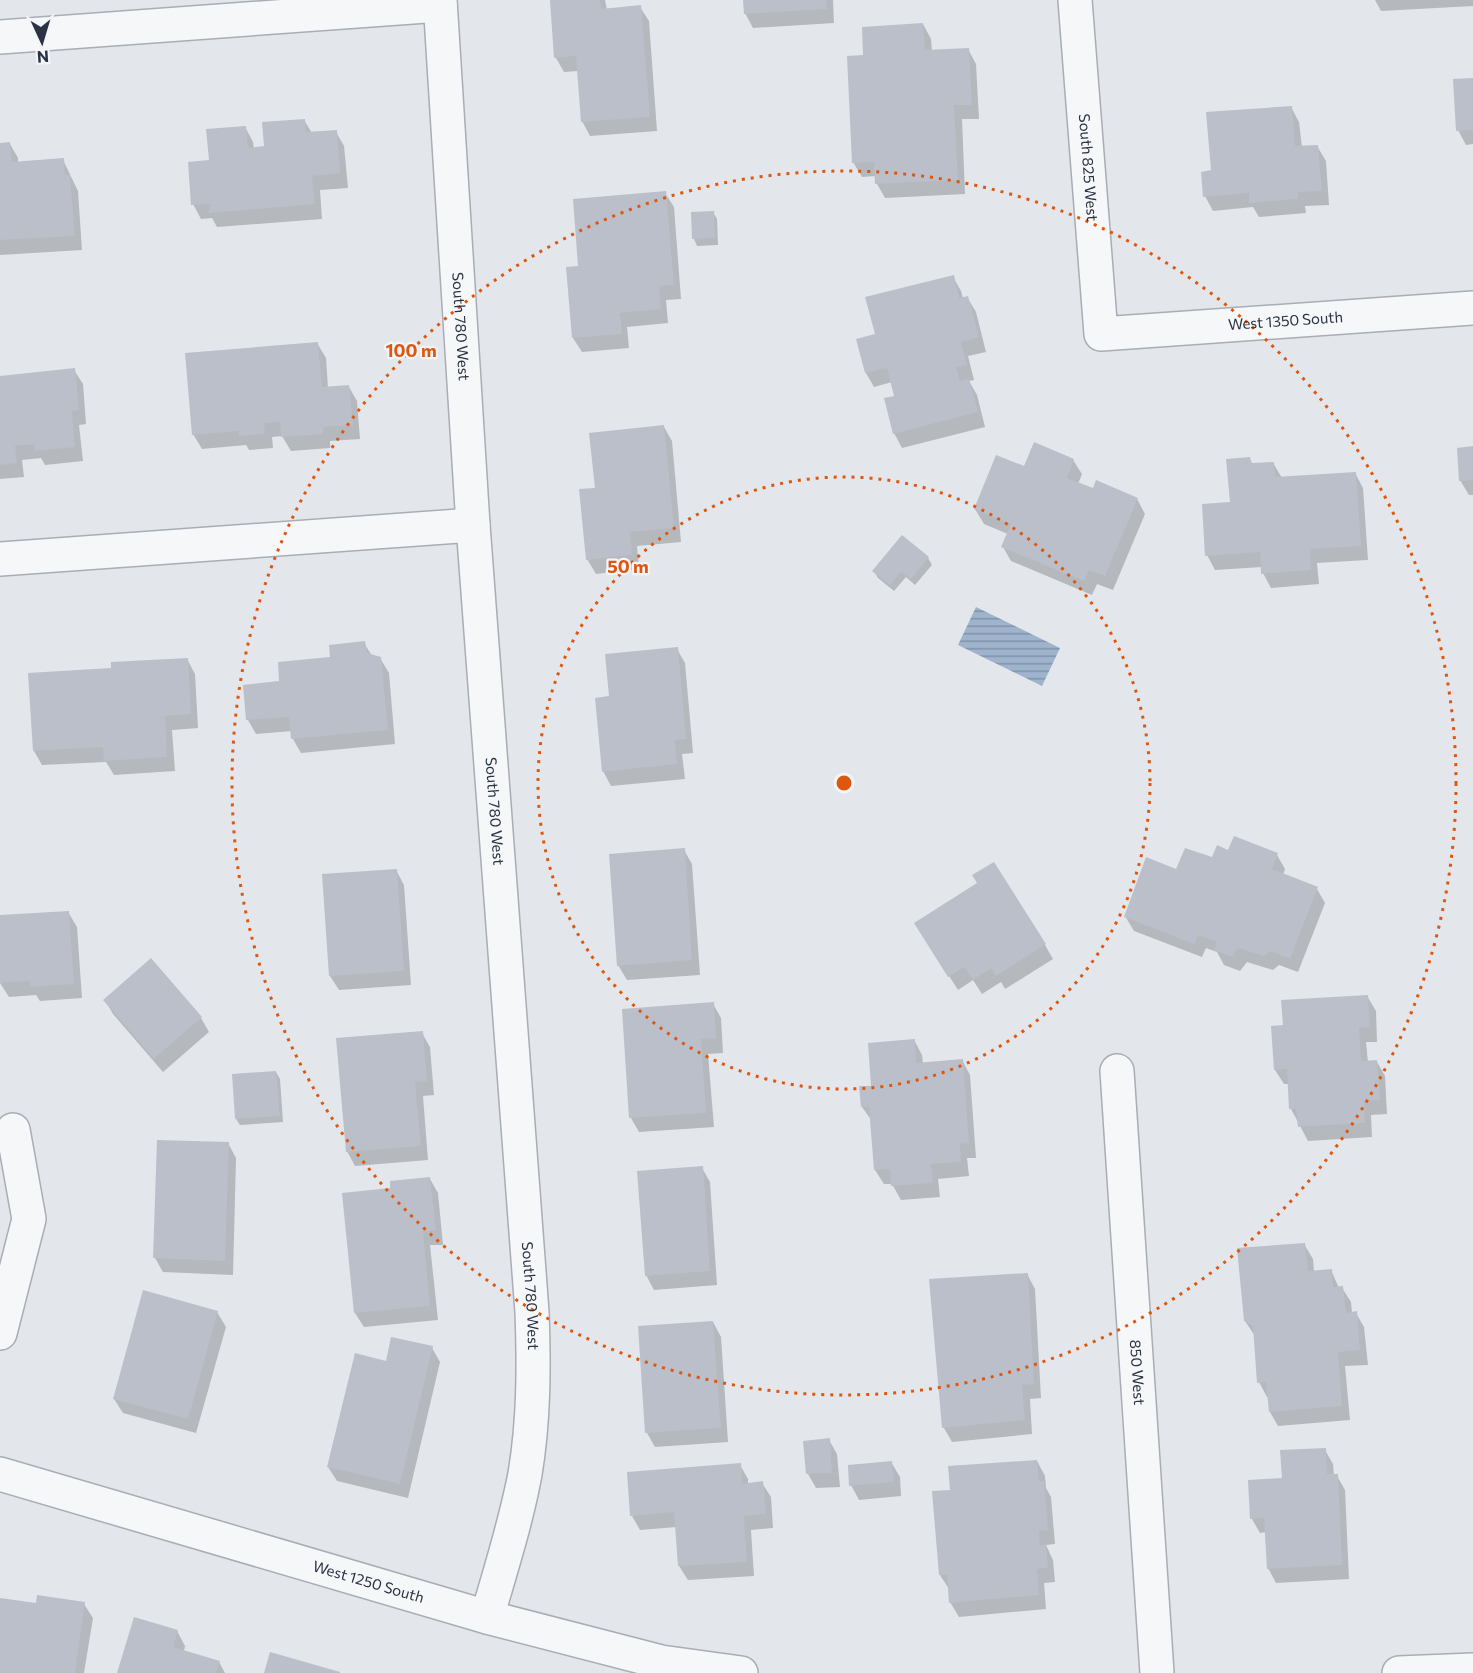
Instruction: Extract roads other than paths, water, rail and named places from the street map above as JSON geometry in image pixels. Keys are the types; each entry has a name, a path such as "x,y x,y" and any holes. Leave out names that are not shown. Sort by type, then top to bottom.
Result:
{"street":[{"name":"South 825 West","path":"1076,0 1101,334"},
{"path":"0,37 440,2"},
{"name":"South 780 West","path":"440,2 473,525 532,1312 534,1371 531,1430 525,1473 516,1516 487,1617"},
{"name":"West 1350 South","path":"1101,334 1473,308"},
{"path":"0,559 473,525"},
{"name":"850 West","path":"1117,1071 1157,1673"},
{"path":"0,1333 29,1219 13,1131"},
{"name":"West 1250 South","path":"0,1474 487,1617 661,1662 741,1673"},
{"path":"1399,1673 1473,1670"}],"water":[{"path":"976,607 1060,648 1042,686 958,645"}]}
